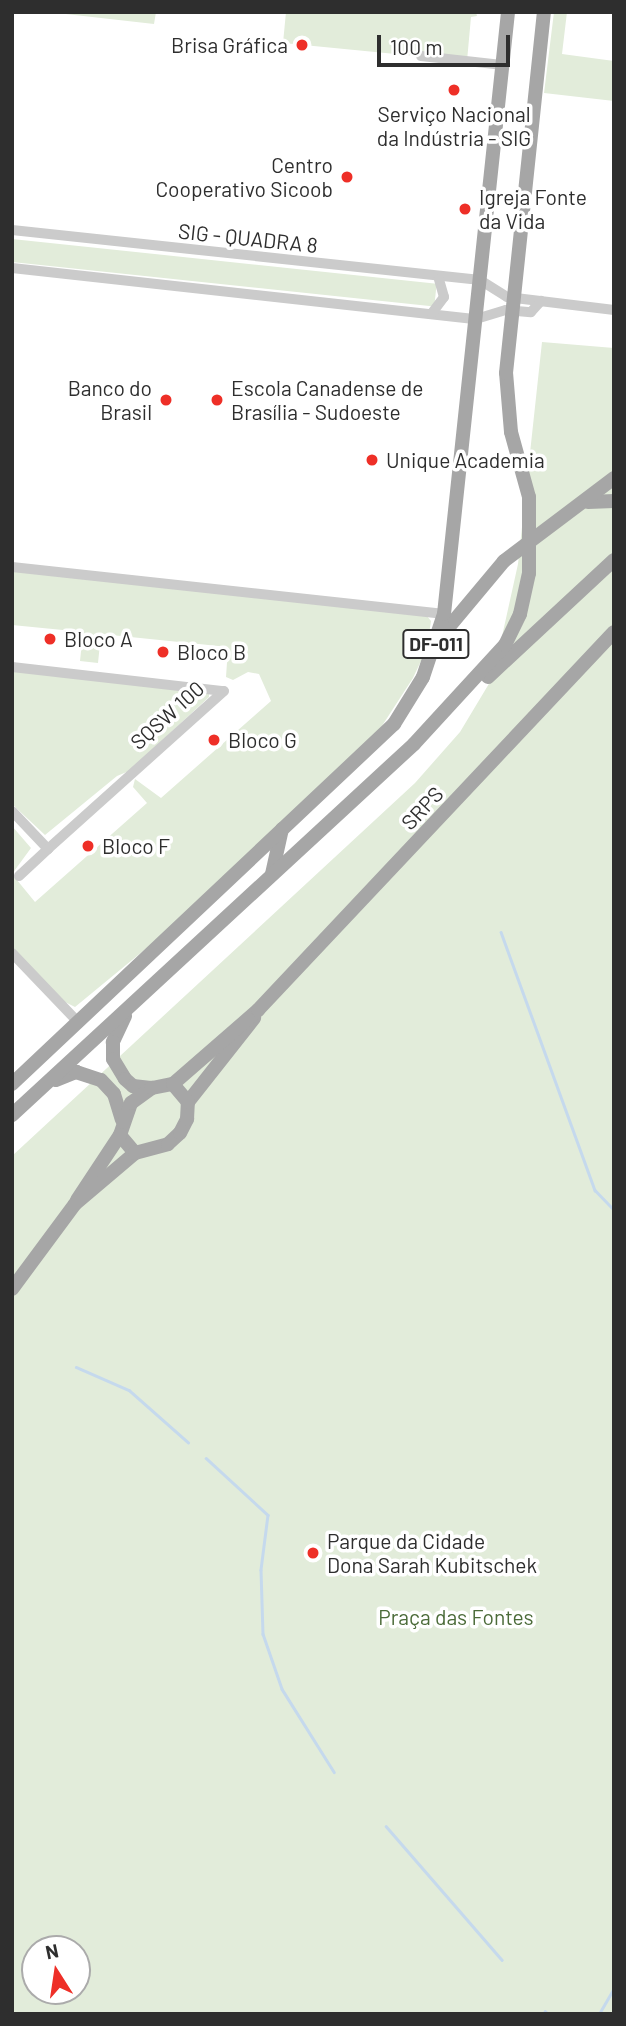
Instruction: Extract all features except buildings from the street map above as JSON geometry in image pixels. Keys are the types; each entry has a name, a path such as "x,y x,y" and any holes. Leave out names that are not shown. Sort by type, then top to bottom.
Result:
{"main road":[{"name":"DF-011","path":"12,1084 394,724 413,697 437,642 444,614 508,12"},
{"name":"DF-011","path":"12,1115 414,744 505,645 520,614 529,573 529,497 506,401 511,302 544,12"},
{"path":"437,642 497,567 614,478"},
{"path":"580,505 600,498 614,501"},
{"path":"414,744 614,557"},
{"name":"SRPS","path":"173,1084 258,1010 614,632"},
{"path":"272,874 282,829"},
{"path":"134,1003 113,1042 113,1059 133,1086 152,1088 173,1084 188,1102"},
{"name":"SRPS","path":"75,1204 135,1153 168,1144 180,1133 187,1119 188,1102 245,1034 258,1010"},
{"path":"40,1089 68,1074 94,1076 114,1094 121,1127 135,1153"},
{"name":"SRPS","path":"12,1289 75,1204 121,1127 131,1103 152,1088"}],"street":[{"path":"421,56 502,65"},
{"name":"SIG - QUADRA 8","path":"12,230 439,279 480,280"},
{"path":"12,268 476,319 511,302 541,301 614,310"},
{"path":"432,313 444,297 439,279"},
{"path":"480,280 511,302"},
{"path":"12,567 444,614"},
{"name":"SQSW 100","path":"12,667 224,691 48,849"},
{"path":"12,811 48,849 19,876"},
{"path":"12,953 79,1023"}],"green space":[{"path":"48,12 156,12 154,24"},
{"path":"286,12 476,12 477,16 471,17 467,61 283,43"},
{"path":"554,12 567,12 562,54 614,61 614,101 544,93"},
{"path":"12,239 437,284 434,307 12,262"},
{"name":"Parque da Cidade Dona Sarah Kubitschek","path":"542,342 614,348 614,2014 12,2014 12,1156 415,783 460,732 493,677 518,564"},
{"path":"12,571 427,616 431,621 427,648 413,678 378,732 160,937 75,1007 61,1000 12,947 12,874 35,902 147,803 133,787 135,779 161,798 271,701 259,674 248,672 233,680 226,677 228,647 101,634 98,663 80,661 83,632 12,625"},
{"path":"12,669 209,694 209,697 129,771 117,776 45,835 12,804"},
{"path":"12,826 31,848 12,874"}],"waterway":[{"path":"501,932 595,1190 614,1210"},
{"path":"76,1367 129,1390 188,1442"},
{"path":"206,1458 268,1515 261,1570 263,1634 282,1689 334,1772"},
{"path":"386,1826 502,1960"},
{"path":"599,2014 614,1988"},
{"path":"545,2011 548,2014"}],"place":[{"name":"Brisa Gráfica","path":"302,45"},
{"name":"Serviço Nacional da Indústria - SIG","path":"454,90"},
{"name":"Centro Cooperativo Sicoob","path":"347,177"},
{"name":"Igreja Fonte da Vida","path":"465,209"},
{"name":"Banco do Brasil","path":"166,400"},
{"name":"Escola Canadense de Brasília - Sudoeste","path":"217,400"},
{"name":"Unique Academia","path":"372,460"},
{"name":"Bloco A","path":"50,639"},
{"name":"Bloco B","path":"163,652"},
{"name":"Bloco G","path":"214,740"},
{"name":"Bloco F","path":"88,846"},
{"name":"Parque da Cidade Dona Sarah Kubitschek","path":"313,1553"}],"park label":[{"name":"Praça das Fontes","path":"456,1617"}]}
